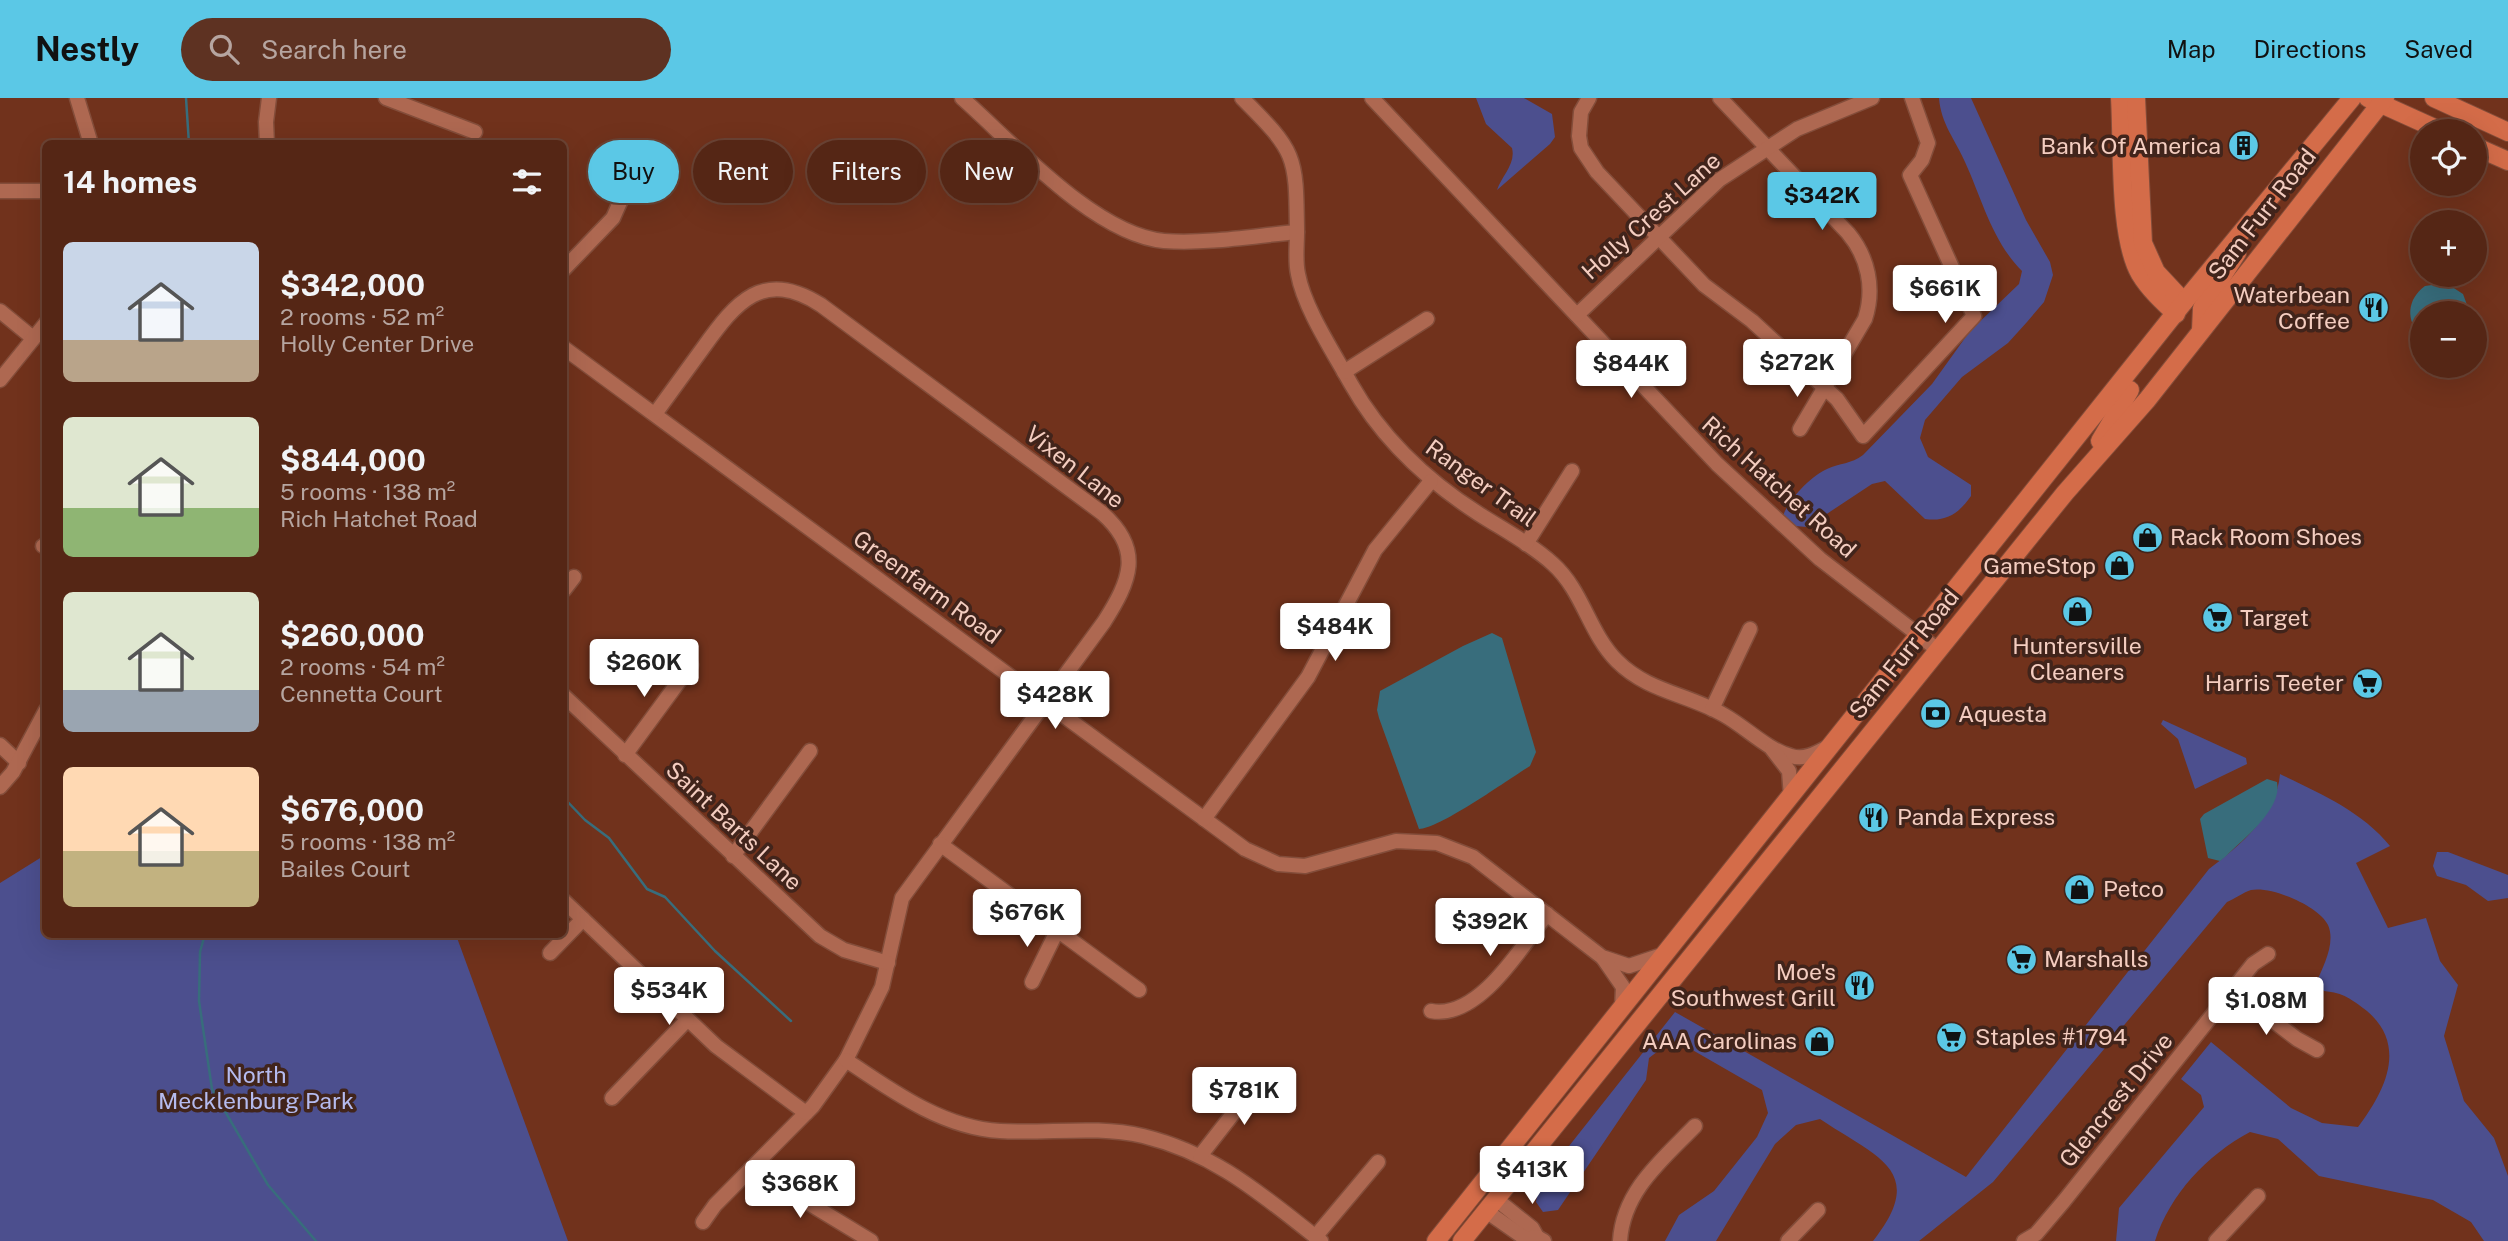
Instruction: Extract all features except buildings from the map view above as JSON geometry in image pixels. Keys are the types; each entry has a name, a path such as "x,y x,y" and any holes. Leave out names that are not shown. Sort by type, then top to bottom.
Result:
{"main road":[{"path":"2120,98 2128,236 2139,272 2158,298 2180,308"},
{"path":"2128,98 2139,160"},
{"path":"2092,459 2123,398 2178,327 2180,308 2147,257 2140,222 2136,98"},
{"name":"Sam Furr Road","path":"1436,1241 2180,308 2352,98"},
{"path":"2434,98 2508,132"},
{"path":"2378,100 2417,119"},
{"name":"Sam Furr Road","path":"1462,1241 2092,459 2147,400 2378,100"},
{"path":"2487,152 2508,161"},
{"path":"2201,330 2205,302 2288,176"},
{"path":"1491,1205 1491,1189 1584,1057"}],"street":[{"path":"77,98 90,140"},
{"path":"268,140 266,122 270,98"},
{"path":"386,98 475,132"},
{"path":"962,98 1077,201 1124,229 1163,241 1199,242 1297,232"},
{"name":"Ranger Trail","path":"1242,98 1276,132 1293,159 1300,283 1345,372 1388,437 1431,481 1526,544 1567,579 1601,642 1629,673 1657,689 1712,709 1771,748 1788,756 1805,758 1833,744"},
{"name":"Rich Hatchet Road","path":"1372,98 1671,417 1772,517 1820,559 1938,650"},
{"path":"1588,98 1578,125 1581,148 1597,172 1704,285 1762,330 1837,399 1863,436 1974,316 1910,175 1922,160 1928,143 1912,98"},
{"path":"1720,98 1848,233 1859,250 1868,274 1870,300 1865,319 1800,429"},
{"name":"Holly Crest Lane","path":"1577,315 1719,180 1797,129 1872,98"},
{"path":"0,191 42,191"},
{"path":"567,266 613,218 620,203"},
{"name":"Vixen Lane","path":"655,414 741,300 760,291 783,290 808,297 1102,513 1119,531 1128,554 1129,569 1120,596 902,898 876,1004 846,1060 806,1113 751,1168 703,1222"},
{"path":"0,311 33,338"},
{"path":"1345,372 1427,319"},
{"path":"0,380 42,328"},
{"name":"Greenfarm Road","path":"567,350 1245,849 1278,864 1293,866 1322,863 1396,841 1437,842 1473,857 1602,957 1623,987 1622,1009"},
{"path":"1526,544 1572,471"},
{"path":"1204,819 1308,677 1376,550 1431,481"},
{"path":"567,586 573,577"},
{"path":"1712,709 1749,629"},
{"path":"625,755 691,665"},
{"name":"Saint Barts Lane","path":"567,699 733,856 832,945 888,963"},
{"path":"0,787 19,763 42,718"},
{"path":"0,746 19,763"},
{"name":"Ranger Trail","path":"1771,748 1789,771 1791,797"},
{"path":"733,856 810,751"},
{"path":"940,844 1139,990"},
{"path":"567,904 687,1020 736,1063 806,1113"},
{"path":"1431,1011 1454,1010 1485,991 1547,914"},
{"path":"567,935 583,919"},
{"path":"1032,982 1057,931"},
{"path":"550,953 565,938"},
{"name":"Greenfarm Road","path":"1602,957 1629,966 1667,953"},
{"name":"Glencrest Drive","path":"2034,1238 2253,964 2268,954"},
{"path":"2233,990 2297,1040 2317,1050"},
{"path":"612,1098 687,1020"},
{"path":"846,1060 939,1116 961,1125 1002,1131 1088,1129 1118,1132 1167,1143 1200,1156 1246,1182 1318,1239 1378,1162"},
{"path":"1200,1156 1261,1078"},
{"path":"1620,1241 1625,1214 1635,1191 1695,1126"},
{"path":"751,1168 862,1239"},
{"path":"2216,1241 2258,1196"},
{"path":"1491,1205 1526,1238 1541,1239"},
{"path":"1788,1241 1818,1210"}],"green space":[{"path":"1476,98 1524,98 1552,114 1555,137 1550,144 1497,190 1512,159 1512,148 1486,124"},
{"path":"1939,98 1971,98 2026,220 2050,262 2053,275 2044,302 2008,343 1962,377 1925,420 1920,438 1928,457 1971,485 1971,496 1962,507 1946,518 1925,519 1885,481 1872,484 1807,527 1795,526 1783,516 1801,489 1821,472 1863,455 1932,384 1970,331 2019,284 2022,271 1995,233 1965,162 1945,124"},
{"path":"2163,720 2246,758 2247,764 2195,789 2178,739 2161,724"},
{"path":"2280,774 2353,813 2390,846 2356,863 2388,928 2426,918 2440,961 2458,985 2444,1036 2464,1101 2494,1138 2508,1176 2508,1241 2484,1241 2471,1222 2433,1200 2319,1176 2278,1139 2250,1132 2219,1152 2192,1178 2170,1207 2155,1241 2116,1241 2119,1208 2204,1107 2201,1095 2181,1079 2211,1042 2291,1108 2322,1123 2358,1127 2384,1084 2389,1054 2387,1039 2379,1025 2367,1011 2352,1000 2324,991 2316,983 2330,947 2328,925 2315,911 2294,899 2260,890 2248,891 2227,902 1993,1182 1919,1241 1873,1241 1889,1217 1896,1197 1896,1181 1876,1156 1820,1119 1796,1125 1775,1144 1716,1241 1665,1241 1679,1215 1714,1191 1757,1137 1768,1113 1762,1090 1689,1048 1662,1048 1649,1058 1646,1080 1558,1210 1543,1212 1536,1202 1539,1184 1675,1012 1966,1177 2209,869 2255,828 2272,802"},
{"path":"2437,852 2448,852 2508,875 2508,898 2488,901 2466,885 2437,876 2433,866"},
{"name":"North Mecklenburg Park","path":"42,857 42,938 457,938 568,1241 0,1241 0,883"}],"shaded area":[{"path":"2424,287 2452,287 2463,294 2466,301 2413,301"},
{"path":"1492,633 1502,638 1536,752 1530,766 1491,792 1442,821 1419,829 1379,718 1377,710 1380,691"},
{"path":"2267,779 2277,782 2274,803 2268,813 2251,833 2220,861 2208,858 2200,819 2204,814"}],"waterway":[{"path":"186,98 189,140"},
{"path":"567,801 585,820 609,838 647,889 665,897 715,951 791,1021"},
{"path":"204,938 200,952 199,1001 212,1089 268,1185 316,1241"}],"place":[{"name":"Bank Of America","path":"2244,146"},
{"name":"Waterbean Coffee","path":"2373,308"},
{"name":"Rack Room Shoes","path":"2147,537"},
{"name":"GameStop","path":"2119,566"},
{"name":"Huntersville Cleaners","path":"2077,612"},
{"name":"Target","path":"2217,618"},
{"name":"Harris Teeter","path":"2367,683"},
{"name":"Aquesta","path":"1935,714"},
{"name":"Panda Express","path":"1874,817"},
{"name":"Petco","path":"2080,889"},
{"name":"Marshalls","path":"2021,959"},
{"name":"Moe's Southwest Grill","path":"1859,985"},
{"name":"Staples #1794","path":"1952,1037"},
{"name":"AAA Carolinas","path":"1820,1041"}]}
